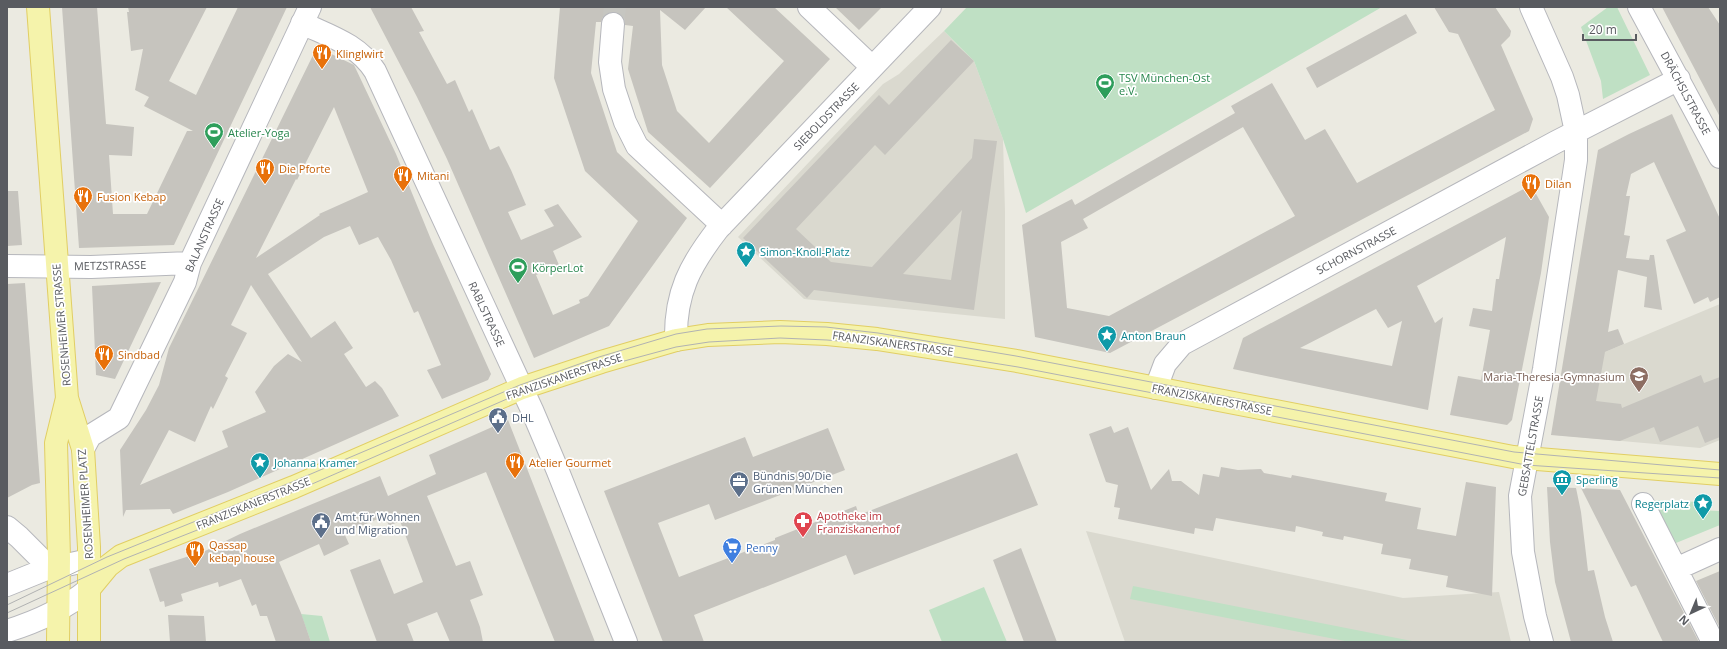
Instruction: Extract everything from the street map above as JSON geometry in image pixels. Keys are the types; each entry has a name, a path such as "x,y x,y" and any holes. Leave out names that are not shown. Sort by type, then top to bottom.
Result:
{"main road":[{"name":"ROSENHEIMER STRASSE","path":"38,7 67,398 56,443 50,563 58,610 58,642"},
{"name":"FRANZISKANERSTRASSE","path":"89,560 121,556 294,487 522,388 600,362 676,340 708,335 780,332 827,334 877,339 1018,361 1528,460"},
{"name":"ROSENHEIMER PLATZ","path":"67,398 83,449 89,560 88,589"},
{"path":"1528,460 1720,474"},
{"name":"FRANZISKANERSTRASSE","path":"88,589 108,566 121,556"},
{"path":"88,589 89,642"}],"street":[{"path":"809,7 872,67"},
{"name":"SIEBOLDSTRASSE","path":"722,225 930,7"},
{"name":"GEBSATTELSTRASSE","path":"1532,7 1562,77 1568,95 1576,132 1576,160 1544,369 1520,496 1524,552 1535,616 1542,642"},
{"name":"DRÄCHSLSTRASSE","path":"1639,7 1720,157"},
{"name":"BALANSTRASSE","path":"83,449 90,436 119,418 185,282 190,263 306,15"},
{"name":"RABLSTRASSE","path":"306,15 357,50 368,59 375,71 522,388 557,468 626,642"},
{"path":"613,24 610,62 614,89 625,122 637,146 722,225 700,251 689,272 676,320 676,340"},
{"name":"SCHORNSTRASSE","path":"1156,388 1165,364 1182,344 1576,132 1679,79"},
{"name":"METZSTRASSE","path":"7,266 91,267 190,263"},
{"path":"1643,504 1713,642"},
{"path":"7,527 50,563"},
{"path":"1676,569 1720,549"},
{"path":"7,585 37,573 50,563 89,560"},
{"path":"7,631 27,625 58,610 72,602 88,589"},
{"path":"7,636 16,642"}],"shaded area":[{"path":"944,31 974,61 1003,139 1005,319 804,299 738,237 883,84 899,74"},
{"name":"Maria-Theresia-Gymnasium","path":"1720,304 1720,440 1700,448 1555,435 1552,432 1605,352"},
{"path":"1086,531 1403,598 1499,592 1511,642 1125,642"}],"green space":[{"name":"TSV München-Ost e.V.","path":"967,7 1382,7 1026,213 1003,139 974,61 944,31"},
{"path":"1608,7 1617,7 1650,75 1603,99 1601,81 1581,27"},
{"path":"1653,500 1699,502 1698,510 1720,511 1720,525 1676,543"},
{"path":"1133,586 1417,642 1350,642 1130,599"},
{"path":"984,587 1007,642 942,642 929,610"},
{"path":"301,614 322,616 330,642 311,642"}],"building":[{"path":"62,7 97,7 106,124 134,127 132,156 109,155 113,214 147,214 187,131 193,131 144,106 149,97 135,90 143,49 131,51 127,12 129,12 128,7 207,7 169,81 196,95 238,7 287,7 174,245 79,248"},
{"path":"370,7 411,7 424,31 419,32 447,84 455,80 469,112 472,109 490,150 499,146 511,170 526,205 508,212 521,240 554,226 544,210 558,204 582,237 553,251 559,265 536,275 553,315 580,303 579,300 588,296 638,221 585,171 554,78 560,7 706,7 685,30 660,10 662,65 677,111 709,143 784,61 726,7 774,7 830,59 710,188 648,132 628,69 633,26 625,25 624,18 620,14 614,12 607,13 601,22 596,22 591,73 617,152 687,218 609,326 534,358 447,159 417,97"},
{"path":"835,7 882,7 859,30"},
{"path":"1434,7 1495,7 1511,31 1510,36 1501,45 1533,119 1529,131 1110,353 1035,337 1022,225 1072,199 1075,205 1235,113 1231,106 1272,83 1305,140 1325,129 1357,183 1495,110 1458,34 1449,32","holes":["1243,127 1295,216 1109,316 1067,308 1061,242 1088,228 1083,219"]},
{"path":"1662,7 1708,7 1720,25 1720,117"},
{"path":"1406,14 1417,33 1317,88 1306,68"},
{"path":"951,40 974,61 885,155 875,145 796,229 831,262 872,267 972,158 974,139 997,141 974,310 814,290 807,298 743,238 879,95 889,105","holes":["962,210 951,280 903,274"]},
{"path":"317,47 354,65 396,154 432,242 491,374 488,380 442,399 427,370 441,365 418,311 414,313 391,260 378,237 359,245 350,226 324,237 268,274 311,338 335,321 353,348 344,354 366,387 375,381 382,388 399,416 228,492 173,514 170,509 126,510 123,517 120,450 146,410 159,385 169,348","holes":["334,107 368,192 319,214 320,215 256,258","251,285 302,362 288,354 274,366 255,392 266,412 222,431 228,447 140,485 169,430 195,442 211,406 213,409 228,378 225,376 247,333 231,325"]},
{"path":"1672,114 1720,219 1720,297 1710,302 1708,297 1694,304 1666,240 1686,231 1654,162 1631,174 1626,196 1630,196 1624,235 1630,236 1626,258 1649,260 1650,255 1654,255 1662,310 1644,307 1647,277 1618,270 1608,332 1618,329 1624,344 1605,352 1596,401 1621,404 1622,408 1701,375 1704,383 1720,377 1720,437 1705,443 1698,426 1660,442 1654,427 1620,441 1551,435 1598,150"},
{"path":"1531,185 1549,217 1541,273 1512,420 1507,425 1450,415 1458,376 1481,380 1490,330 1469,326 1473,308 1492,311 1496,279 1499,279 1506,237 1417,286 1435,323 1443,317 1428,410 1233,369 1243,338","holes":["1376,309 1388,328 1402,321 1392,366 1300,348"]},
{"path":"7,191 18,191 22,245 7,246"},
{"path":"161,282 115,379 96,375 92,286"},
{"path":"25,283 40,483 32,485 7,498 7,284"},
{"path":"508,420 595,642 555,642 486,472 427,496 456,566 470,561 483,595 470,600 480,627 483,642 450,642 437,612 407,624 414,642 377,642 350,570 380,559 394,594 423,582 400,521 389,526 385,516 344,533 349,544 324,556 319,544 279,562 301,613 311,642 276,642 267,616 260,616 256,604 252,606 241,579 219,587 218,582 181,594 183,601 165,607 164,601 160,602 149,569 205,551 240,534 380,476 388,496 436,474 429,455"},
{"path":"1111,426 1114,433 1128,427 1151,490 1169,469 1172,481 1181,481 1199,495 1203,474 1219,477 1221,467 1238,470 1261,469 1264,473 1291,478 1292,475 1387,493 1385,501 1421,508 1417,529 1456,536 1466,482 1496,487 1492,596 1446,587 1448,576 1409,569 1411,559 1381,554 1383,544 1344,536 1343,540 1322,536 1323,532 1296,526 1295,532 1216,518 1213,531 1195,528 1194,534 1118,519 1120,508 1114,507 1118,485 1106,482 1089,434"},
{"path":"828,428 845,470 715,520 709,504 658,523 679,577 775,540 775,538 856,506 859,515 1017,453 1038,505 854,575 846,555 694,615 704,642 663,642 604,491 745,437 753,457"},
{"path":"1547,487 1576,488 1581,512 1588,571 1594,570 1605,617 1613,642 1571,642 1555,582 1550,542"},
{"path":"1581,488 1620,490 1699,642 1663,642 1636,585 1631,587"},
{"path":"1021,548 1057,642 1024,642 993,560"},
{"path":"1720,571 1720,628 1696,581"},
{"path":"168,615 204,616 206,642 170,642"}],"tunnel":[{"path":"613,24 615,7"}],"tram line":[{"path":"7,605 107,557 292,482 520,385 599,357 676,334 707,329 781,326 826,327 878,333 1016,356 1514,452 1720,470"},
{"path":"7,613 124,559 296,491 523,392 602,367 676,347 709,342 780,338 875,344 1018,367 1526,465 1720,478"}],"place":[{"name":"Klinglwirt","path":"322,70"},
{"name":"TSV München-Ost e.V.","path":"1105,100"},
{"name":"Atelier-Yoga","path":"214,149"},
{"name":"Die Pforte","path":"265,185"},
{"name":"Mitani","path":"403,192"},
{"name":"Dilan","path":"1531,200"},
{"name":"Fusion Kebap","path":"83,213"},
{"name":"Simon-Knoll-Platz","path":"746,268"},
{"name":"KörperLot","path":"518,284"},
{"name":"Anton Braun","path":"1107,352"},
{"name":"Sindbad","path":"104,371"},
{"name":"Maria-Theresia-Gymnasium","path":"1639,393"},
{"name":"DHL","path":"498,434"},
{"name":"Johanna Kramer","path":"260,479"},
{"name":"Atelier Gourmet","path":"515,479"},
{"name":"Sperling","path":"1562,496"},
{"name":"Bündnis 90/Die Grünen München","path":"739,498"},
{"name":"Regerplatz","path":"1703,520"},
{"name":"Apotheke im Franziskanerhof","path":"803,538"},
{"name":"Amt für Wohnen und Migration","path":"321,539"},
{"name":"Penny","path":"732,564"},
{"name":"Qassap kebap house","path":"195,567"}]}
